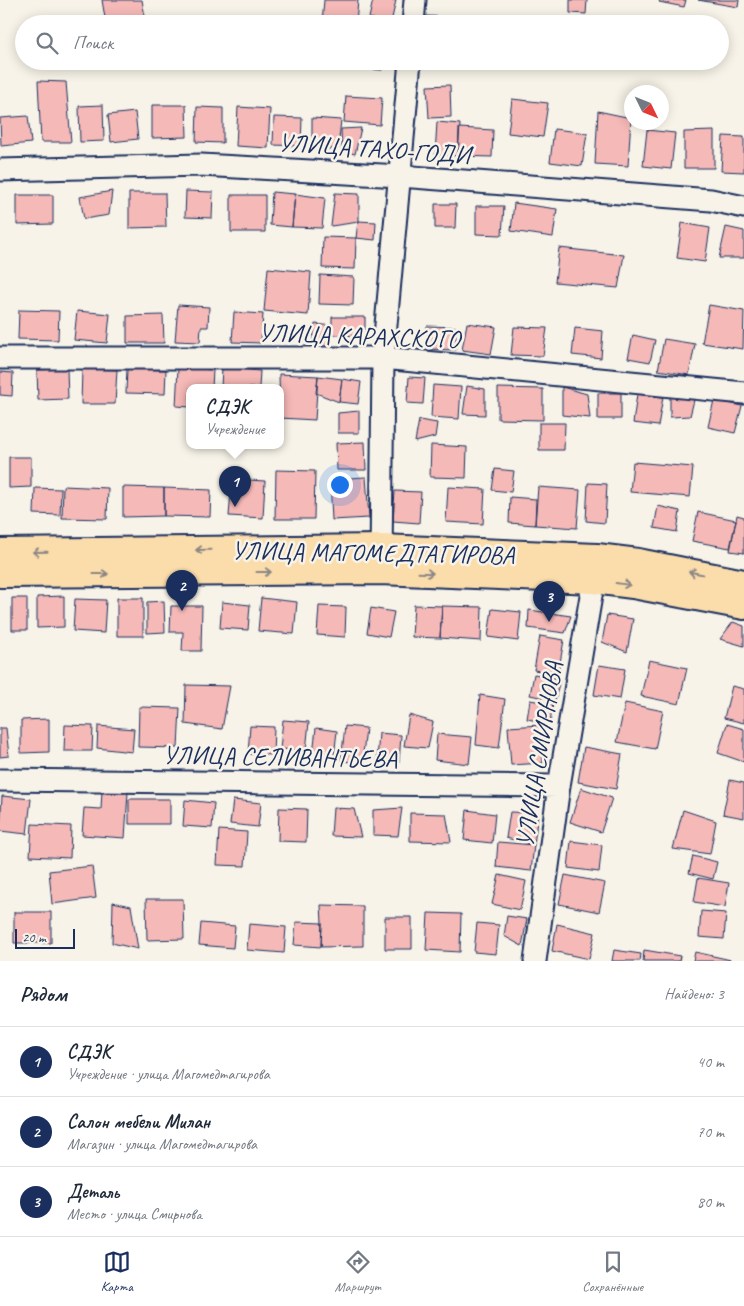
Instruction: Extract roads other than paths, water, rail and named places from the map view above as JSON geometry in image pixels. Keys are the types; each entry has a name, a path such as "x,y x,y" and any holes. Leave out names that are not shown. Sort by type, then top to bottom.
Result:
{"main road":[{"name":"УЛИЦА МАГОМЕДТАГИРОВА","path":"0,552 381,559 596,568 638,562 744,583"},
{"name":"УЛИЦА МАГОМЕДТАГИРОВА","path":"0,574 381,559"},
{"name":"УЛИЦА МАГОМЕДТАГИРОВА","path":"596,568 633,585 744,606"}],"street":[{"path":"413,15 414,0"},
{"path":"381,559 383,358 409,70"},
{"name":"УЛИЦА ТАХО-ГОДИ","path":"0,170 201,165 400,176 711,200 744,207"},
{"name":"УЛИЦА КАРАХСКОГО","path":"0,358 383,358 744,393"},
{"name":"УЛИЦА СМИРНОВА","path":"535,961 559,786 596,568"},
{"name":"УЛИЦА СЕЛИВАНТЬЕВА","path":"0,780 559,786"}],"place":[{"name":"СДЭК","path":"235,507"},
{"name":"Салон мебели Милан","path":"182,611"},
{"name":"Деталь","path":"549,622"}]}
